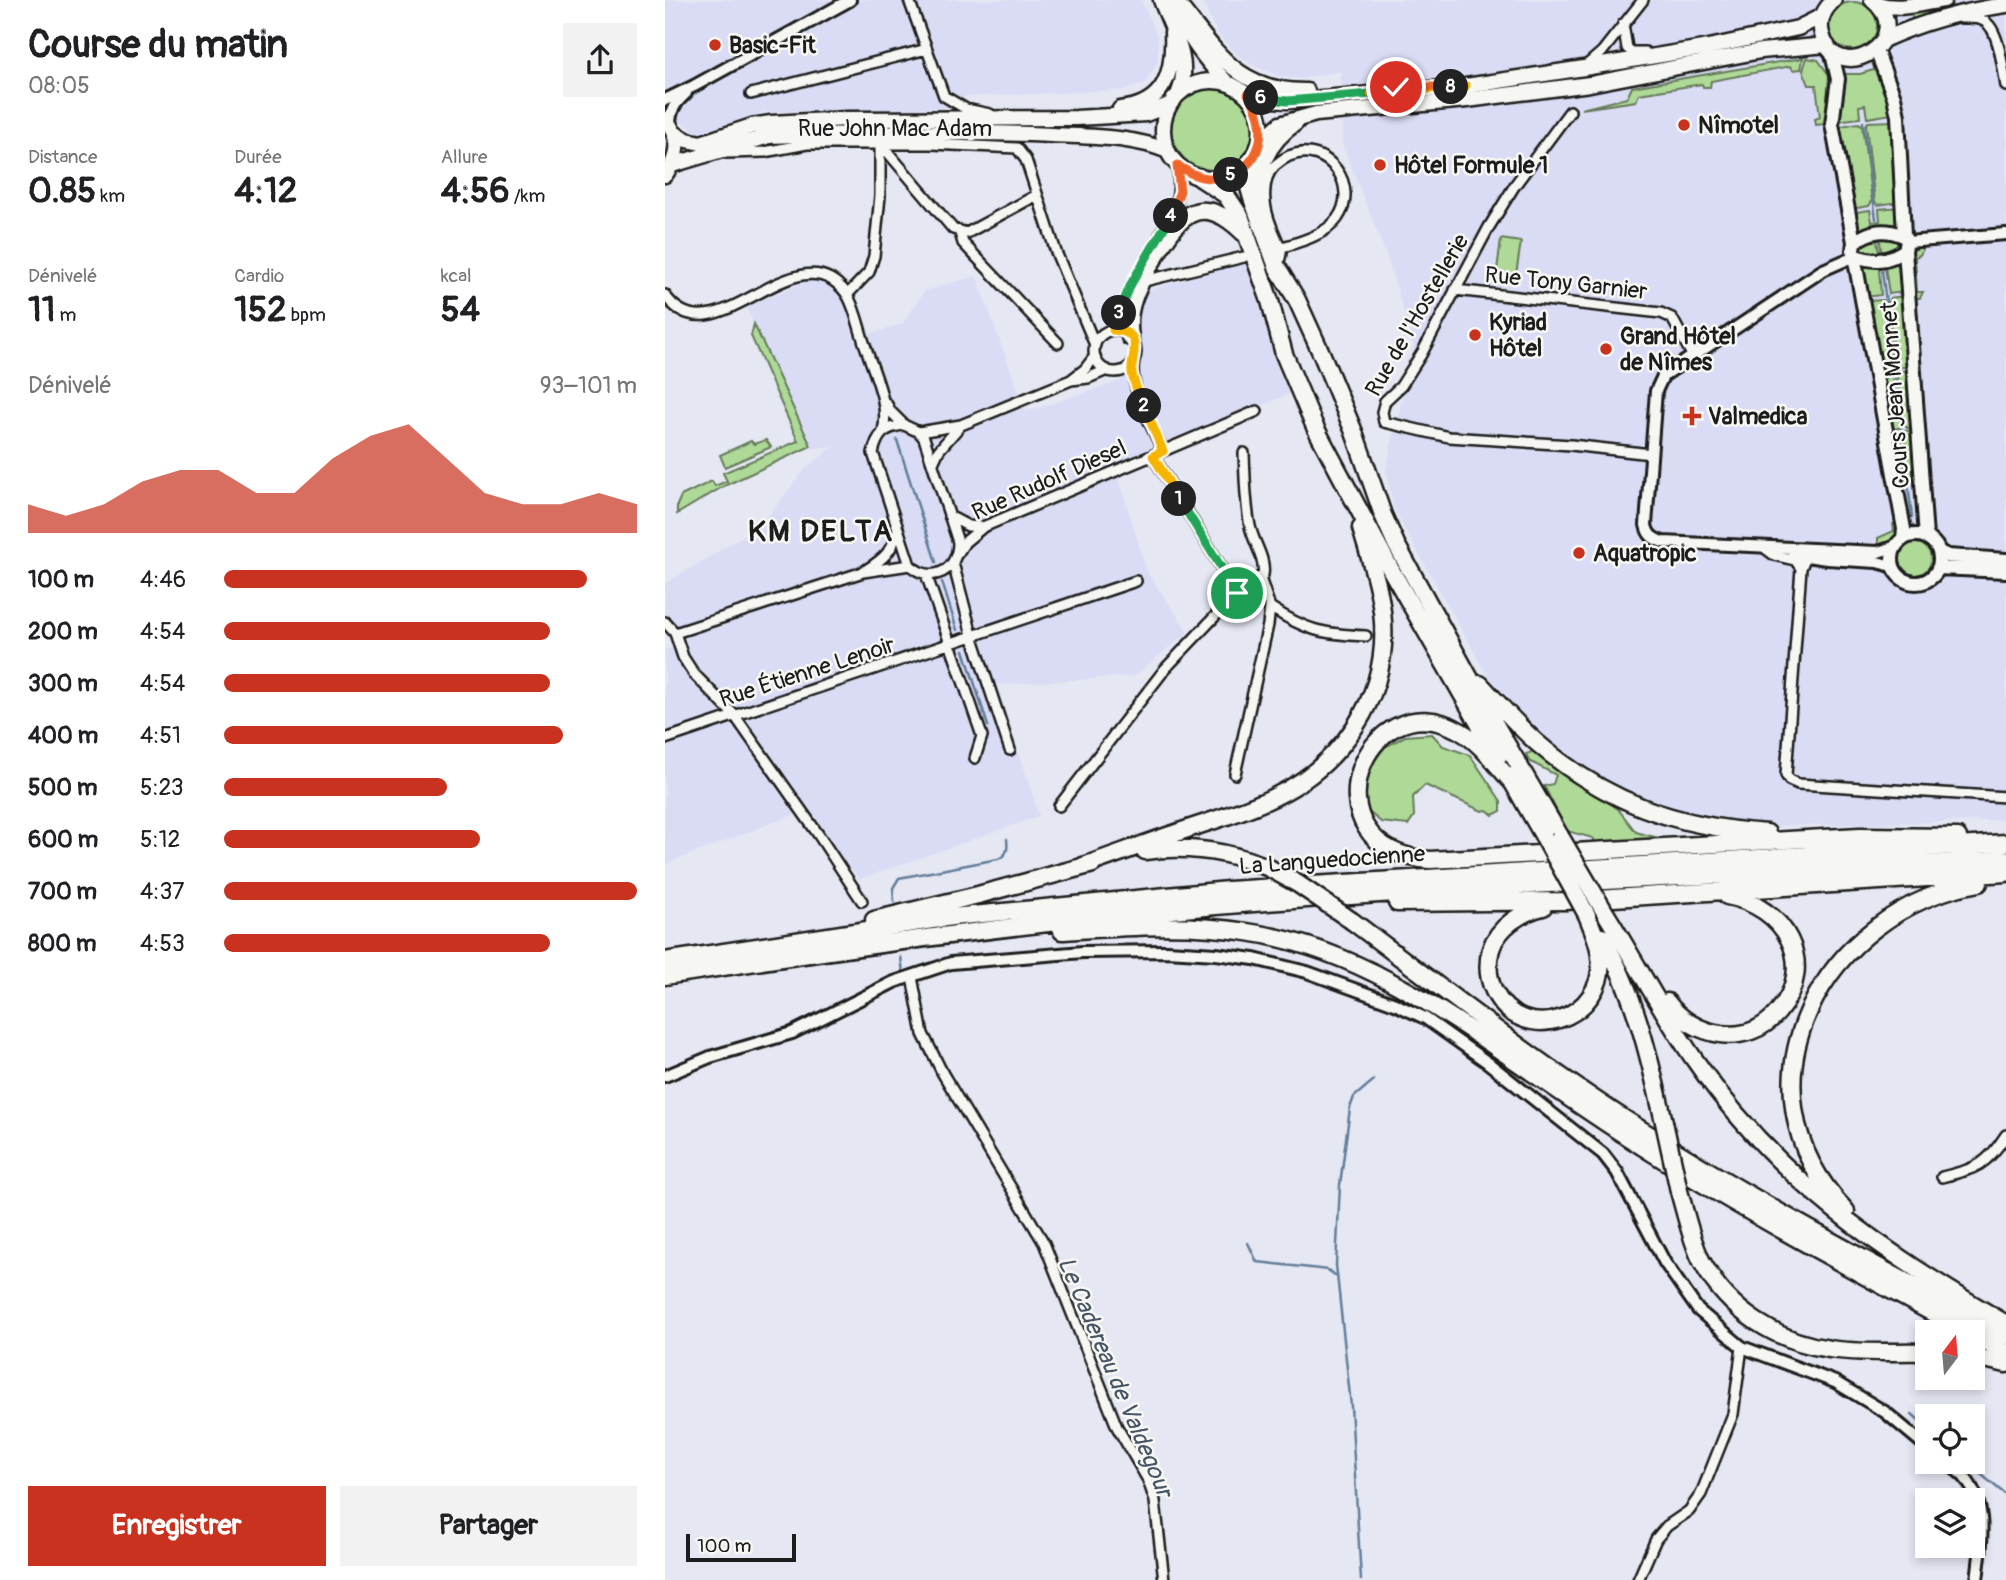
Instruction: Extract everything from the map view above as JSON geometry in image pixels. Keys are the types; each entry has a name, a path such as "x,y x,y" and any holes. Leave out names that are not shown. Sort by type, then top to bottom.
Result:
{"highway":[{"path":"1249,163 1248,184 1277,267 1297,300 1331,377 1354,432 1383,515 1552,836 1587,915 1601,956 1597,987 1585,1004 1565,1017 1550,1022 1524,1019 1503,1005 1492,986 1489,961 1492,946 1507,925 1520,915 1532,909 1566,901"},
{"path":"1199,177 1219,189 1233,204 1249,239 1284,354 1315,427 1432,644 1513,783 1673,1011 1690,1025 1706,1032 1722,1035 1745,1032 1767,1021 1779,1011 1791,990 1795,974 1793,949 1786,933 1770,914 1753,902 1699,894"},
{"path":"1130,337 1127,322 1136,283 1171,229 1182,218 1208,212 1224,216 1249,239"},
{"path":"1083,866 1271,799 1318,770 1347,739 1373,692 1381,663 1383,639 1378,588 1352,495"},
{"path":"1459,657 1492,697 1552,755 1593,785 1636,806 1676,820 1711,828 1770,833 2006,838"},
{"path":"1513,783 1477,744 1460,731 1440,723 1417,722 1392,729 1371,747 1359,773 1358,805 1364,824 1384,846 1408,857 1430,860 1860,836"},
{"name":"La Languedocienne","path":"665,961 952,917 1228,890 2006,843"},
{"path":"775,944 1146,851 1185,848 1234,855 1269,868 1298,884 1353,921 1620,1116 1739,1189 2006,1336"},
{"name":"La Languedocienne","path":"665,976 835,949 1004,927 1283,901 2006,859"},
{"path":"1283,901 1566,901 2006,873"},
{"path":"1888,1251 1839,1204 1817,1175 1805,1152 1794,1116 1791,1089 1801,1029 1811,1005 1836,966 1857,943 1885,920 1933,895 2006,879"},
{"path":"1587,915 1604,940 1632,1004 1689,1229 1702,1262 1720,1290 1757,1322 1791,1340 1823,1348 1915,1352"},
{"path":"1004,927 1046,932 1151,926 1207,927 1287,940 1359,965 1434,1005 1611,1126 1706,1186 1947,1320"},
{"path":"1640,967 1666,1017 1694,1059 1750,1131 1815,1196 1888,1251 2006,1324"},
{"path":"1985,1341 2006,1352"},
{"path":"1985,1359 2006,1364"}],"main road":[{"path":"1161,0 1183,58 1185,72 1179,92 1169,105 1164,118 1163,136 1168,151 1177,165 1199,177 1223,178 1235,174 1249,163 1260,142 1280,124 1305,116 1467,100 1590,84 1761,51 1829,48 1841,56 1854,59 1866,56 1879,45 1917,24 2006,5"},
{"path":"1173,0 1187,34 1226,82"},
{"path":"1173,0 1227,64 1256,82 1276,89 1341,91 1466,86"},
{"path":"1248,94 1287,101 1466,86 1584,68 1798,28 1822,16 1834,0"},
{"path":"1875,2 1891,8 1909,8 1944,0"},
{"path":"1875,2 1885,21 1879,45"},
{"path":"1822,16 1821,26 1838,79 1833,128 1854,242 1878,230 1905,243 1889,259 1875,261 1855,256"},
{"path":"1076,118 1094,111 1126,108 1155,95 1171,70 1172,32"},
{"name":"Cours Jean Monnet","path":"1879,45 1898,116 1926,537"},
{"path":"1179,92 1195,83 1209,80 1235,85 1248,94 1257,107 1261,118 1260,142"},
{"path":"670,126 687,140 701,143 751,126 771,123 847,119 1076,118 1146,114 1169,105"},
{"path":"1258,213 1257,184 1262,164 1279,137 1305,116"},
{"path":"669,170 677,144 670,126"},
{"path":"669,170 769,136 1000,133 1115,138 1145,143 1168,151"},
{"name":"Cours Jean Monnet","path":"1854,242 1853,250 1902,523 1899,543"},
{"path":"1939,552 1938,568 1929,580 1915,583 1901,578 1892,566 1899,543 1918,535 1926,537 1939,552 1948,556 2006,560"},
{"path":"1938,568 2006,571"}],"street":[{"path":"667,97 694,86 850,0"},
{"path":"909,0 944,96 966,109 1006,117"},
{"path":"1584,68 1602,52 1639,3"},
{"path":"1949,16 1981,20 1992,27 2006,86"},
{"path":"1623,24 1627,48 1632,52 1679,52"},
{"path":"751,94 927,49"},
{"path":"670,126 673,106 694,86"},
{"name":"Rue de l'Hostellerie","path":"1570,111 1515,185 1422,353 1401,386 1385,401 1384,422 1449,437 1571,445 1651,454"},
{"name":"Rue John Mac Adam","path":"710,154 764,152 807,144 995,145 1021,149 1056,252 1095,345"},
{"path":"880,144 953,229 960,233 967,233 1037,195"},
{"path":"847,295 869,272 874,256 880,196 880,144"},
{"path":"1277,267 1281,251 1269,222 1264,199 1267,176 1283,159 1294,154 1309,153 1321,156 1340,173 1345,197 1343,208 1327,229 1286,246"},
{"path":"1087,323 1109,332 1119,331 1130,337 1136,348 1134,361 1130,366 1118,372 1101,367 1095,356 1095,345 1109,332 1178,201 1180,191 1177,165"},
{"path":"960,233 963,243 1058,343"},
{"path":"1905,243 2006,234"},
{"path":"1855,256 1823,270 1663,376 1656,391 1646,525 1653,539 1663,542 1764,549 1828,548 1878,552 1899,543"},
{"path":"1136,283 1244,257"},
{"path":"665,295 677,309 701,316 716,313 791,277 805,274 822,276 835,282 847,295 882,395 891,412 904,425 919,432 924,438 958,542 958,554"},
{"name":"Rue Tony Garnier","path":"1455,290 1661,313 1672,318 1692,355"},
{"path":"1071,380 1085,369 1095,356"},
{"name":"Rue Rudolf Diesel","path":"1134,361 1132,369 1135,386 1163,451"},
{"path":"919,432 961,425 1071,380 1088,378 1107,370"},
{"name":"Rue Rudolf Diesel","path":"1118,372 1135,386"},
{"path":"882,395 885,414 883,431 876,440 873,453 910,565 926,574 946,570 953,563"},
{"name":"Rue Rudolf Diesel","path":"953,563 965,542 983,527 1257,411"},
{"path":"883,431 904,425"},
{"path":"933,463 939,450 961,425"},
{"path":"1059,806 1165,669 1237,593 1260,578 1264,571 1249,520 1244,453"},
{"path":"1153,456 1237,593"},
{"path":"948,515 968,526 983,527"},
{"path":"863,572 885,558 894,546 898,530"},
{"path":"1764,549 1892,566"},
{"path":"1764,549 1774,555 1795,560 1801,568"},
{"path":"1806,556 1801,568 1791,677 1786,775 1789,780 1798,784 2006,797"},
{"path":"953,563 972,635 1010,750"},
{"path":"665,643 671,630 863,572 910,565"},
{"path":"926,574 982,736 975,758"},
{"path":"1235,774 1270,607 1260,578"},
{"name":"Rue Étienne Lenoir","path":"665,739 1136,581"},
{"path":"1270,607 1297,625 1319,632 1366,636"},
{"path":"671,630 694,674 735,716 862,901"},
{"path":"980,730 1004,734"},
{"path":"665,1076 710,1057 792,1033 894,982 951,963 1083,952 1167,951 1254,959 1307,972 1395,1004 1449,1033 1603,1154 1617,1172 1665,1263 1697,1310 1742,1347 1835,1382 1885,1412 1915,1437"},
{"path":"912,977 923,1034 943,1074 1044,1244 1117,1427 1148,1480 1155,1501 1164,1580"},
{"path":"1943,1177 1974,1168 1992,1156 2006,1135"},
{"path":"1638,1580 1655,1539 1667,1526 1689,1511 1701,1494 1733,1414 1742,1347"},
{"path":"1960,1474 1978,1502 1983,1527 1977,1580"}],"shaded area":[{"path":"665,0 1141,0 1158,38 1158,60 1145,83 1126,90 957,97 947,108 764,112 700,134 665,111"},
{"path":"1201,0 2006,0 2006,820 1777,826 1650,806 1549,746 1486,673 1394,510 1386,469 1414,345 1385,251 1342,144 1341,71 1300,79 1279,76 1254,66 1219,36"},
{"path":"1246,262 1289,394 1153,451 1119,479 1147,572 1188,632 1134,676 997,685 1039,816 860,879 798,813 665,864 665,650 679,645 665,612 665,584 761,525 807,467 834,447 811,446 746,307 814,278 853,292 870,334 902,324 925,291 976,276 1026,412 1121,381 1141,292"}],"green space":[{"path":"2006,0 1912,21 1912,13"},
{"path":"1853,2 1870,9 1877,26 1870,43 1853,50 1836,43 1829,26 1836,9"},
{"path":"1803,58 1801,69 1793,70 1791,66 1711,81 1710,87 1703,87 1702,84 1639,94 1636,101 1581,109 1627,98 1632,87"},
{"path":"1807,58 1818,60 1829,75 1825,124 1816,125 1815,119 1820,117 1816,85 1809,85 1803,70"},
{"path":"1877,69 1892,114 1867,118 1865,105 1859,106 1860,118 1836,121 1840,74 1860,74"},
{"path":"1213,86 1229,89 1243,98 1252,112 1255,128 1252,144 1243,158 1229,167 1213,170 1197,167 1183,158 1174,144 1171,128 1174,112 1183,98 1197,89"},
{"path":"1893,121 1900,202 1878,205 1875,202 1866,125 1868,122"},
{"path":"1858,123 1862,125 1872,201 1869,206 1850,209 1836,127"},
{"path":"1899,207 1899,228 1857,235 1850,213 1870,210 1872,222 1880,221 1879,209"},
{"path":"1879,234 1896,239 1898,248 1882,257"},
{"path":"1876,235 1880,258 1861,252 1859,247 1860,243"},
{"path":"1501,239 1521,242 1515,281 1496,278"},
{"path":"1922,245 1924,247 1920,255 1915,257 1917,292 1923,292 1920,298 1917,298 1913,292 1911,256 1913,251"},
{"path":"1902,259 1904,292 1889,294 1885,267 1879,269 1881,295 1866,297 1861,265"},
{"path":"1905,296 1909,367 1900,367 1896,363 1888,302 1890,298"},
{"path":"1883,300 1892,369 1879,370 1867,301"},
{"path":"754,324 811,446 724,486 677,514 681,496 712,481 715,486 727,481 723,473 798,441 751,336"},
{"path":"1910,370 1915,426 1907,428 1904,424 1897,376 1900,371"},
{"path":"1891,373 1901,424 1899,428 1889,430 1880,374"},
{"path":"1914,430 1917,478 1912,479 1909,475 1904,434 1905,431"},
{"path":"1898,432 1901,435 1906,476 1899,481 1890,433"},
{"path":"766,440 771,447 725,467 720,455 751,441 754,444"},
{"path":"1896,523 1898,532 1894,541 1878,547 1878,538 1894,531 1893,524"},
{"path":"1915,543 1927,547 1931,559 1927,571 1915,575 1903,571 1899,559 1903,547"},
{"path":"1432,734 1443,746 1470,755 1501,801 1501,811 1493,815 1487,810 1482,811 1425,785 1413,797 1414,816 1408,825 1381,822 1364,808 1366,772 1385,747 1405,736"},
{"path":"1537,750 1618,809 1636,832 1659,838 1660,841 1596,843 1593,838 1567,831 1544,786 1553,784 1556,775 1529,761 1526,754"}],"waterway":[{"path":"1863,122 1876,219"},
{"path":"1882,270 1912,517"},
{"path":"897,440 936,562"},
{"path":"942,582 957,630"},
{"path":"964,650 988,726"},
{"name":"Le Cadereau de Valdegour","path":"894,901 893,888 899,878 998,859 1007,851 1007,839"},
{"path":"901,957 903,973"},
{"name":"Le Cadereau de Valdegour","path":"913,1011 923,1047 934,1066"},
{"path":"1361,1580 1351,1406 1336,1265 1340,1185 1350,1108 1354,1097 1374,1080"},
{"name":"Le Cadereau de Valdegour","path":"1032,1231 1042,1250"},
{"path":"1248,1243 1257,1262 1328,1270 1336,1276"},
{"path":"1981,1474 2006,1495"}],"place":[{"name":"Basic-Fit","path":"715,45"},
{"name":"Nîmotel","path":"1684,125"},
{"name":"Hôtel Formule 1","path":"1380,165"},
{"name":"Kyriad Hôtel","path":"1475,335"},
{"name":"Grand Hôtel de Nîmes","path":"1606,349"},
{"name":"Valmedica","path":"1692,416"},
{"name":"Aquatropic","path":"1579,553"}],"district":[{"name":"KM DELTA","path":"821,531"}],"route":[{"path":"1237,593 1153,456 1163,451 1135,386 1132,369 1136,348 1125,333 1113,330 1131,284 1178,201 1180,191 1177,165 1199,177 1223,178 1235,174 1254,156 1260,142 1261,118 1248,94 1287,101 1466,86 1396,87"}]}
